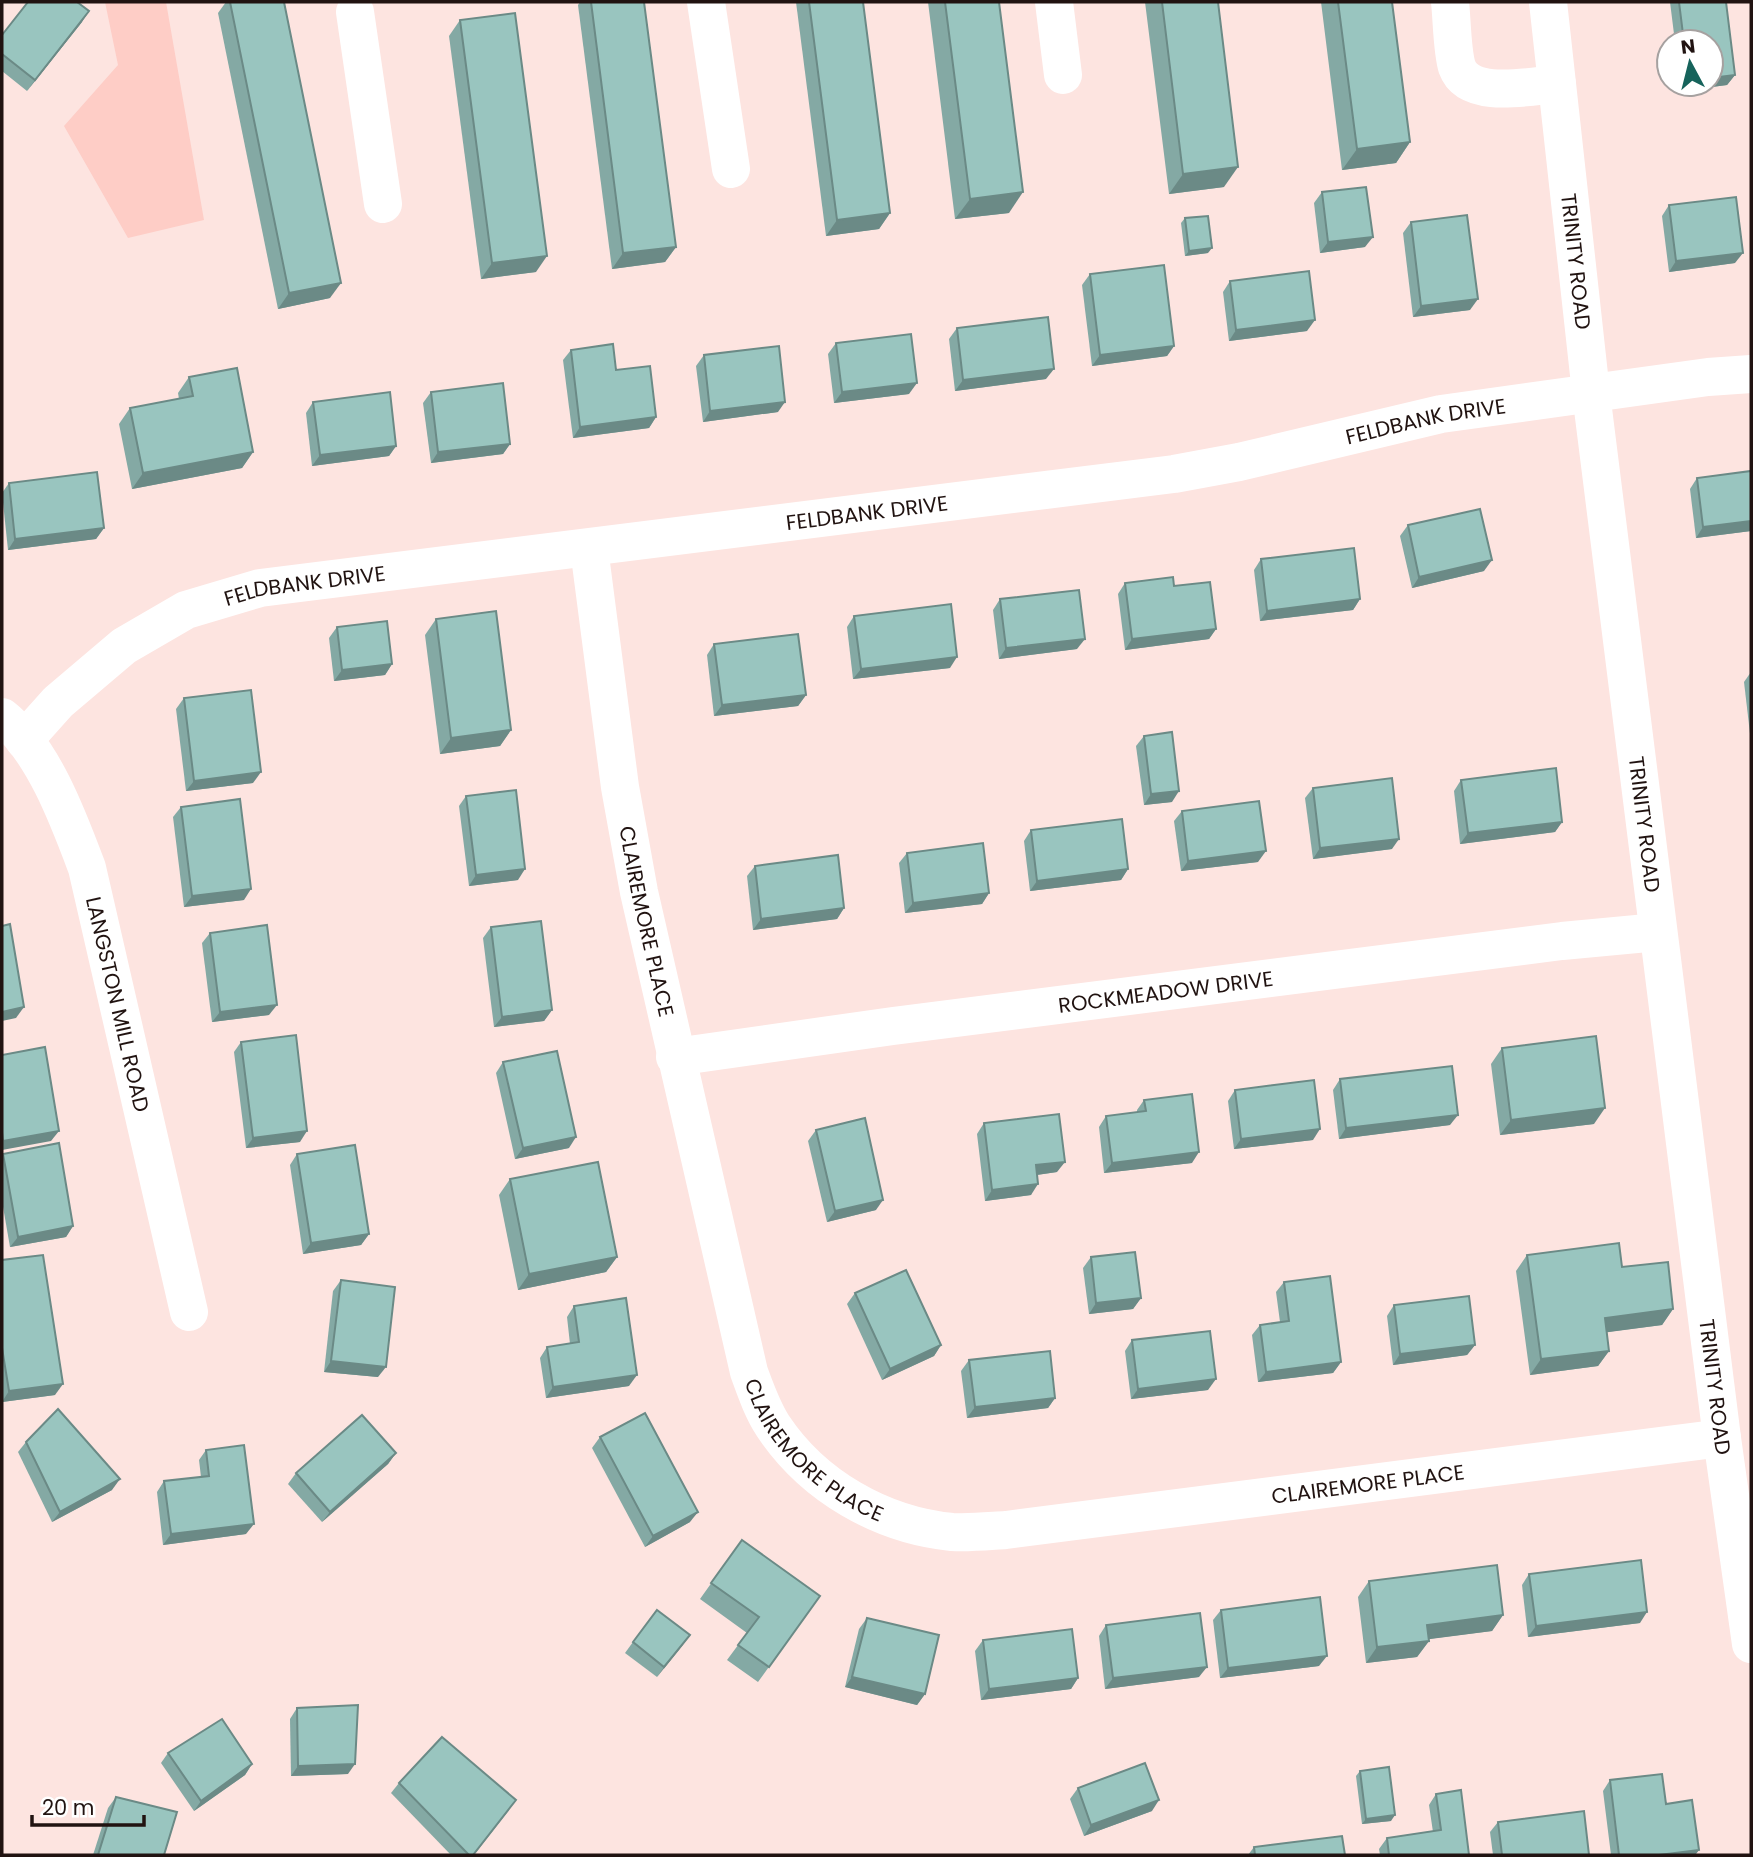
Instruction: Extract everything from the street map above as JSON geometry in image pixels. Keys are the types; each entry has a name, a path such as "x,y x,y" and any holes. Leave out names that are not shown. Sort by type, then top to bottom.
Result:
{"street":[{"path":"706,2 731,169"},
{"path":"1055,2 1063,75"},
{"path":"1450,2 1458,68 1474,85 1495,89 1557,84"},
{"name":"TRINITY ROAD","path":"1548,2 1591,393 1751,1644"},
{"path":"364,5 383,204"},
{"name":"FELDBANK DRIVE","path":"13,728 58,702 124,646 186,610 260,588 1174,474 1239,462 1441,414 1751,374"},
{"name":"CLAIREMORE PLACE","path":"589,548 620,786 639,892 749,1372 760,1402 787,1445 825,1482 847,1498 895,1520 953,1532 1006,1530 1723,1438"},
{"name":"LANGSTON MILL ROAD","path":"13,728 50,781 69,820 87,868 189,1312"},
{"name":"ROCKMEADOW DRIVE","path":"675,1057 893,1026 1562,941 1658,932"}],"shaded area":[{"path":"105,2 166,2 204,220 128,238 64,126 118,65"}],"building":[{"path":"28,2 77,2 89,11 35,80 2,54 2,35"},
{"path":"230,2 284,2 341,283 289,293"},
{"path":"591,2 644,2 676,247 623,253"},
{"path":"809,2 863,2 890,213 837,220"},
{"path":"945,2 999,2 1023,192 970,199"},
{"path":"1162,2 1218,2 1238,167 1183,174"},
{"path":"1338,2 1392,2 1410,142 1357,149"},
{"path":"1679,2 1726,2 1735,75 1725,76 1725,28 1682,28"},
{"path":"515,13 547,256 492,263 460,20"},
{"path":"1366,187 1373,237 1328,242 1322,192"},
{"path":"1736,197 1743,253 1676,261 1669,205"},
{"path":"1467,215 1478,299 1421,306 1411,222"},
{"path":"1208,216 1212,248 1189,251 1185,218"},
{"path":"1164,265 1174,346 1100,355 1090,274"},
{"path":"1309,271 1315,320 1236,330 1230,281"},
{"path":"1048,317 1054,369 963,380 957,328"},
{"path":"911,334 917,383 842,392 836,343"},
{"path":"613,344 616,370 650,366 656,417 580,427 571,350"},
{"path":"779,346 785,402 710,411 704,355"},
{"path":"237,368 253,452 143,473 130,408 193,396 189,377"},
{"path":"503,383 510,444 438,452 431,392"},
{"path":"390,392 396,446 320,455 313,402"},
{"path":"1751,471 1751,521 1703,527 1697,478"},
{"path":"97,472 104,528 15,539 9,483"},
{"path":"1480,509 1492,560 1419,577 1408,525"},
{"path":"1354,548 1360,599 1267,611 1261,559"},
{"path":"1173,577 1174,586 1210,582 1216,629 1132,639 1125,583"},
{"path":"1079,590 1085,639 1006,648 1000,599"},
{"path":"951,604 957,657 861,669 854,616"},
{"path":"496,611 511,730 451,738 436,619"},
{"path":"387,621 392,664 342,670 337,627"},
{"path":"798,634 806,695 722,705 714,644"},
{"path":"251,690 261,772 194,781 184,698"},
{"path":"1172,732 1179,791 1151,794 1144,736"},
{"path":"1556,768 1562,822 1468,833 1461,780"},
{"path":"1392,778 1399,839 1320,848 1313,788"},
{"path":"516,790 525,869 476,875 466,796"},
{"path":"240,799 251,889 192,896 181,807"},
{"path":"1259,801 1266,851 1188,861 1182,811"},
{"path":"1122,819 1128,869 1037,881 1031,830"},
{"path":"983,843 989,893 913,903 907,853"},
{"path":"838,855 844,908 761,919 755,866"},
{"path":"541,921 552,1010 502,1017 491,927"},
{"path":"10,924 24,1007 2,1012 2,926"},
{"path":"267,925 277,1005 220,1012 210,933"},
{"path":"296,1035 307,1131 253,1138 241,1042"},
{"path":"1596,1036 1605,1108 1511,1120 1502,1048"},
{"path":"45,1047 59,1131 3,1141 2,1055"},
{"path":"557,1051 576,1137 523,1148 503,1062"},
{"path":"1452,1066 1458,1115 1346,1128 1340,1079"},
{"path":"1314,1080 1320,1129 1241,1139 1235,1090"},
{"path":"1192,1094 1199,1152 1112,1163 1106,1116 1146,1111 1144,1100"},
{"path":"1059,1114 1065,1162 1036,1165 1038,1184 992,1190 984,1123"},
{"path":"865,1118 883,1200 835,1211 816,1130"},
{"path":"59,1143 73,1226 18,1237 3,1154"},
{"path":"355,1145 369,1234 311,1243 297,1154"},
{"path":"598,1162 617,1257 529,1274 510,1179"},
{"path":"1619,1243 1622,1267 1668,1262 1673,1309 1605,1318 1609,1351 1541,1359 1527,1255"},
{"path":"1135,1252 1141,1298 1096,1303 1091,1257"},
{"path":"43,1255 63,1384 9,1391 2,1348 2,1260"},
{"path":"906,1270 941,1345 890,1369 855,1293"},
{"path":"1330,1276 1341,1362 1266,1372 1260,1325 1289,1321 1284,1282"},
{"path":"341,1280 395,1287 386,1367 331,1361"},
{"path":"1469,1296 1475,1345 1400,1354 1394,1305"},
{"path":"626,1298 637,1375 553,1387 547,1347 579,1342 574,1306"},
{"path":"1210,1331 1216,1379 1138,1389 1132,1340"},
{"path":"1050,1351 1055,1398 975,1407 969,1360"},
{"path":"58,1409 120,1479 60,1512 26,1442"},
{"path":"645,1413 698,1512 653,1536 600,1437"},
{"path":"362,1415 396,1453 330,1512 296,1473"},
{"path":"244,1445 254,1524 171,1534 164,1481 209,1476 206,1450"},
{"path":"742,1540 820,1596 769,1667 738,1645 759,1617 711,1583"},
{"path":"1641,1560 1647,1612 1536,1626 1529,1574"},
{"path":"1497,1565 1503,1615 1427,1625 1429,1641 1377,1647 1369,1581"},
{"path":"1320,1597 1327,1656 1228,1668 1221,1610"},
{"path":"657,1610 690,1635 664,1667 633,1642"},
{"path":"1200,1613 1207,1667 1113,1678 1106,1625"},
{"path":"867,1618 939,1635 925,1694 852,1677"},
{"path":"1072,1629 1078,1678 989,1689 983,1640"},
{"path":"358,1705 355,1764 298,1766 297,1708"},
{"path":"222,1719 252,1764 201,1801 168,1753"},
{"path":"442,1737 516,1800 473,1855 469,1855 399,1783"},
{"path":"1145,1763 1159,1800 1091,1825 1078,1788"},
{"path":"1389,1767 1395,1815 1366,1819 1360,1771"},
{"path":"1662,1774 1666,1804 1692,1800 1699,1850 1659,1855 1619,1855 1610,1780"},
{"path":"1461,1790 1469,1855 1389,1855 1387,1838 1441,1830 1436,1794"},
{"path":"116,1797 177,1812 164,1855 98,1855"},
{"path":"1584,1811 1589,1855 1502,1855 1498,1822"},
{"path":"1342,1836 1345,1855 1255,1855 1254,1847"}]}
